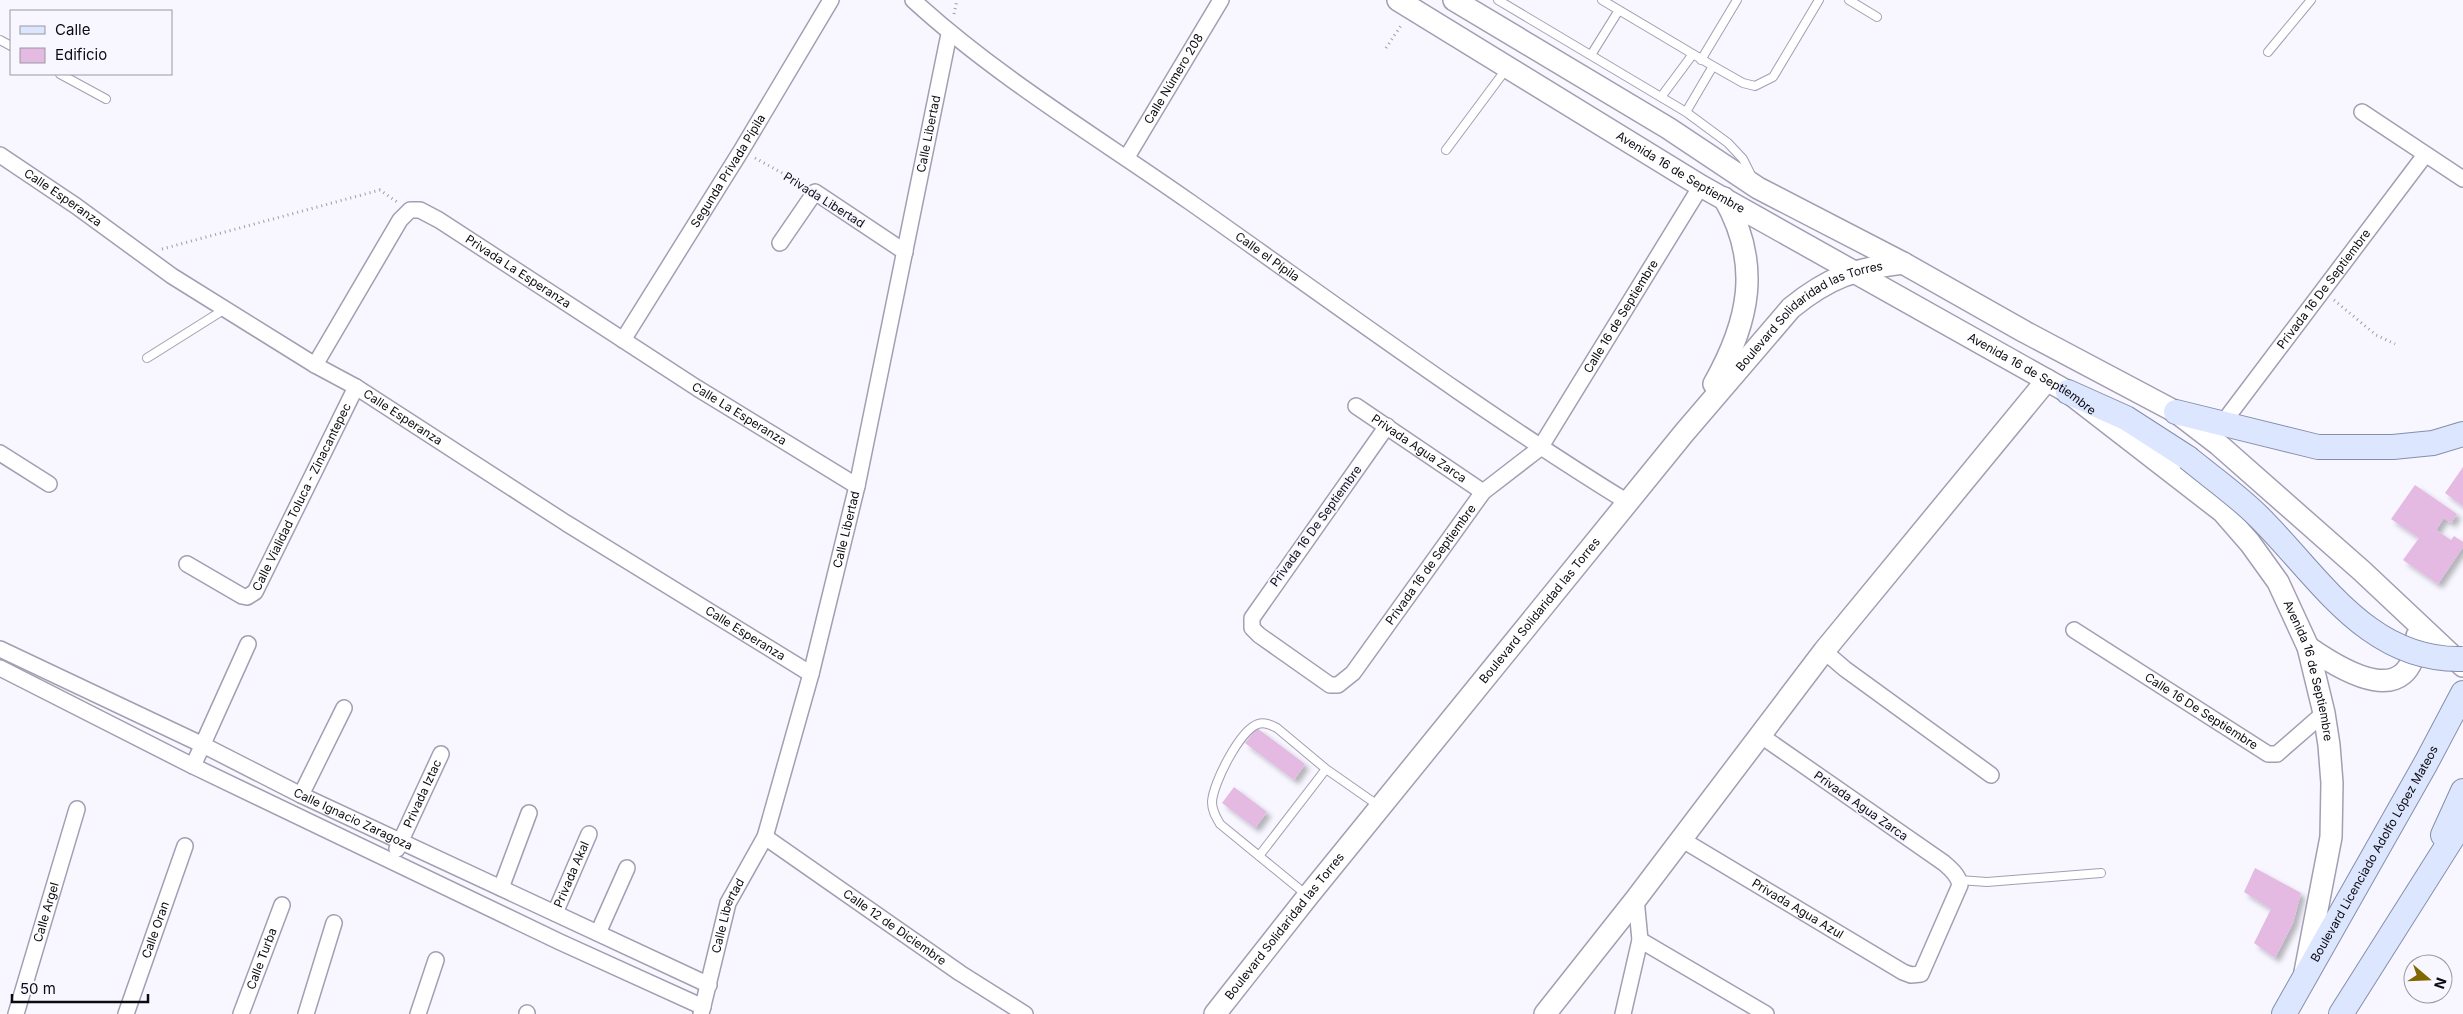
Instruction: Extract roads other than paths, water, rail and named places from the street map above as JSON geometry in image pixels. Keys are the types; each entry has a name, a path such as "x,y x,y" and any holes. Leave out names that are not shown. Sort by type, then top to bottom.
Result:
{"main road":[{"name":"Avenida 16 de Septiembre","path":"1454,0 1668,128 1758,188 1903,263 2025,332 2176,412 2276,494 2415,619 2463,666"},
{"name":"Avenida 16 de Septiembre","path":"1405,5 1701,186 1856,272 1931,317 2068,392 2223,512 2250,543 2278,582 2308,647 2324,713 2331,773 2331,837 2302,982"},
{"path":"1684,434 1726,363 1742,322 1746,297 1744,251 1731,211 1724,198"},
{"name":"Boulevard Solidaridad las Torres","path":"1215,1014 1308,896 1684,434 1791,308 1810,293 1838,276 1903,263"},
{"path":"1545,1014 1636,900 1824,651 2047,380"},
{"path":"2068,392 2126,418 2188,458 2258,516 2345,611 2383,640 2426,657 2463,659"},
{"path":"2176,412 2318,447 2393,446 2432,443 2463,434"},
{"path":"2308,647 2335,666 2355,676 2372,680 2390,679 2402,674 2411,664 2417,637 2415,619"},
{"name":"Boulevard Licenciado Adolfo López Mateos","path":"2284,1014 2426,763 2463,693"},
{"path":"2410,905 2463,791"},
{"path":"2341,1014 2463,821"}],"street":[{"name":"Segunda Privada Pípila","path":"623,340 741,151 830,0"},
{"name":"Calle el Pípila","path":"912,0 949,34 1001,74 1127,157 1540,448 1629,503"},
{"name":"Calle Número 208","path":"1127,157 1221,0"},
{"name":"Calle Libertad","path":"702,1010 728,903 765,837 811,674 857,486 949,34"},
{"path":"2362,112 2425,156 2463,179"},
{"name":"Calle Esperanza","path":"0,155 172,276 315,365 356,388 566,523 811,674"},
{"name":"Privada 16 De Septiembre","path":"2222,424 2425,156"},
{"name":"Calle 16 de Septiembre","path":"1540,448 1701,186"},
{"name":"Privada Libertad","path":"780,243 815,192 905,252"},
{"name":"Privada La Esperanza","path":"315,365 400,220 410,210 420,210 439,220 623,340"},
{"name":"Calle La Esperanza","path":"623,340 697,388 857,486"},
{"name":"Calle Vialidad Toluca - Zinacantepec","path":"187,564 242,596 247,597 254,592 356,388"},
{"name":"Privada Agua Zarca","path":"1356,406 1484,492"},
{"name":"Privada 16 De Septiembre","path":"1330,685 1322,682 1252,628 1252,618 1258,606 1387,426"},
{"name":"Privada 16 de Septiembre","path":"1330,685 1338,684 1353,673 1484,492 1540,448"},
{"path":"0,453 49,484"},
{"name":"Calle 16 De Septiembre","path":"2074,630 2268,754 2277,754 2324,713"},
{"path":"193,766 248,644"},
{"name":"Calle Ignacio Zaragoza","path":"0,649 203,745 301,796 709,984"},
{"path":"1824,651 1845,669 1991,775"},
{"name":"Calle Ignacio Zaragoza","path":"0,668 193,766 393,860 560,942 647,981 702,1010"},
{"path":"301,796 344,708"},
{"name":"Privada Agua Zarca","path":"1760,735 1951,868 1959,880"},
{"name":"Privada Iztac","path":"393,860 441,754"},
{"name":"Calle Argel","path":"16,1014 77,809"},
{"path":"501,888 529,814"},
{"name":"Privada Akal","path":"555,913 589,834"},
{"name":"Calle 12 de Diciembre","path":"765,837 960,973 1025,1014"},
{"name":"Privada Agua Azul","path":"1681,839 1903,972 1917,976 1925,967 1960,886 1959,880"},
{"name":"Calle Oran","path":"126,1014 185,846"},
{"path":"598,933 627,868"},
{"path":"1624,1014 1640,940 1636,900"},
{"name":"Calle Turba","path":"241,1014 282,905"},
{"path":"306,1014 334,923"},
{"path":"1640,940 1766,1014"},
{"path":"647,981 656,959"},
{"path":"418,1014 436,960"}],"lane":[{"path":"1498,0 1686,112 1728,143 1743,159 1758,188"},
{"path":"1602,0 1701,60 1743,83 1754,86 1773,77 1819,0"},
{"path":"1701,60 1737,0"},
{"path":"1849,0 1877,17"},
{"path":"2268,52 2311,0"},
{"path":"1591,56 1619,10"},
{"path":"1662,98 1692,54"},
{"path":"1686,112 1712,66"},
{"path":"1446,150 1507,68"},
{"path":"62,75 106,99"},
{"path":"147,358 226,309"},
{"path":"1308,896 1220,824 1213,812 1212,803 1215,786 1223,766 1251,728 1260,724 1270,725 1381,807"},
{"path":"1259,856 1326,768"},
{"path":"1959,880 1988,882 2101,873"}]}
